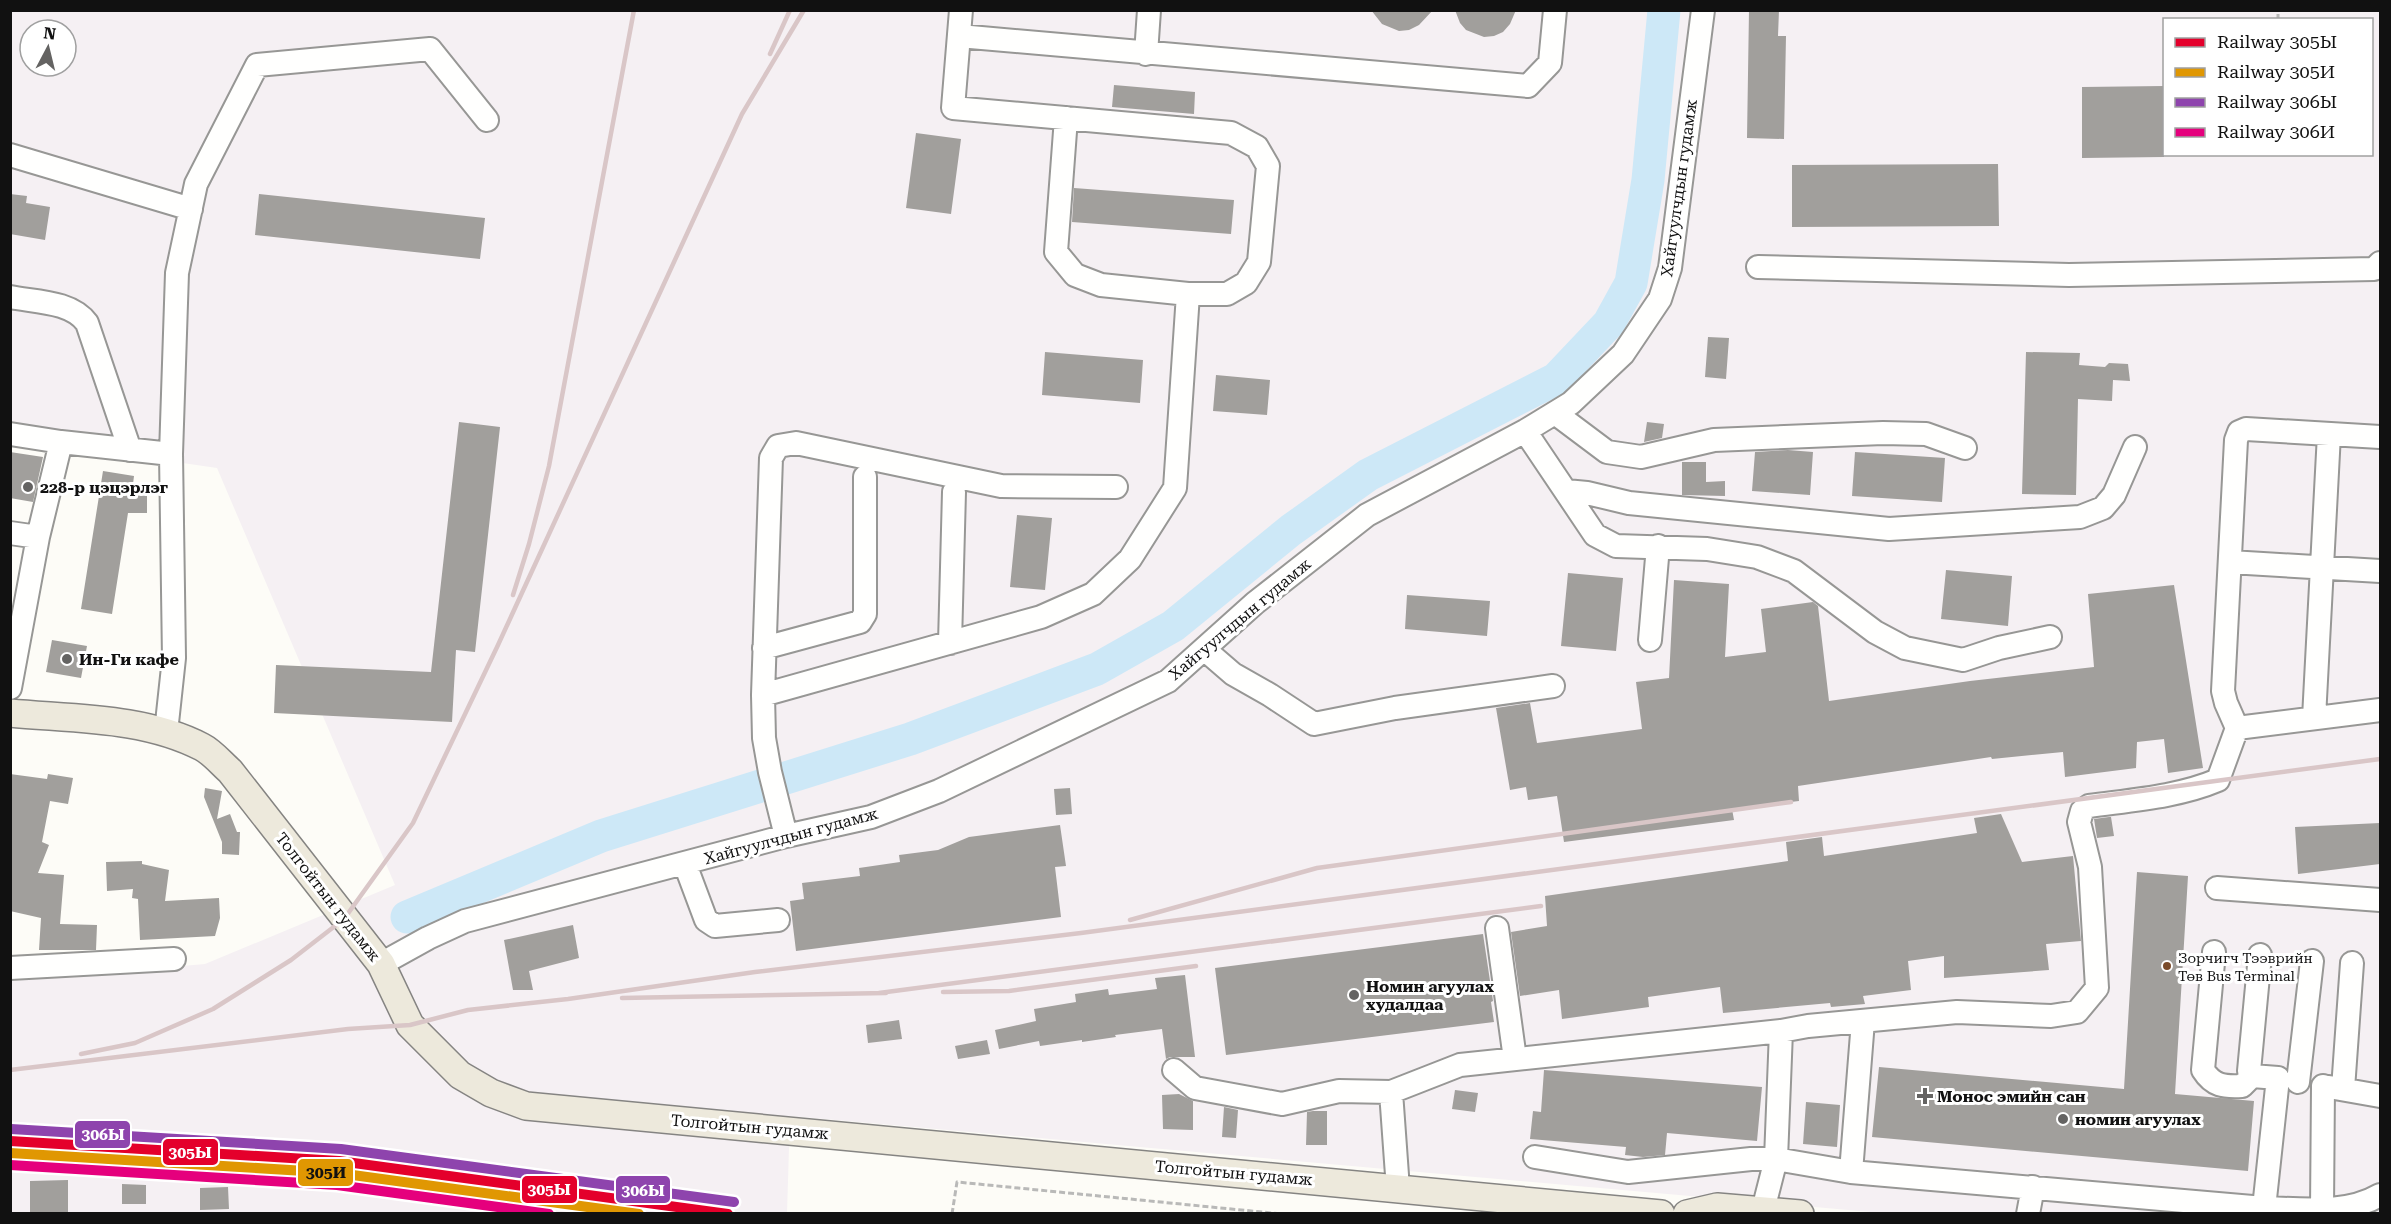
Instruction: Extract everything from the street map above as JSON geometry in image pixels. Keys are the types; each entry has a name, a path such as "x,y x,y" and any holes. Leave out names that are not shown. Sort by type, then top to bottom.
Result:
{"main road":[{"name":"Толгойтын гудамж","path":"10,713 134,724 166,732 204,748 230,771 381,964 410,1025 460,1075 492,1093 526,1106 1661,1214"},
{"path":"1687,1214 1717,1207 1800,1214"}],"street":[{"path":"961,10 953,108 1066,118 1231,133 1257,147 1268,166 1259,262 1246,283 1227,294 1188,294 1101,285 1075,275 1056,252 1066,118"},
{"path":"1146,54 1149,10"},
{"path":"959,36 1528,86 1550,63 1555,10"},
{"name":"Хайгуулчдын гудамж","path":"381,964 465,921 786,836 871,818 939,791 1168,681 1255,603 1367,515 1525,431 1570,403 1623,354 1660,298 1670,268 1703,10"},
{"path":"166,732 174,658 171,454 177,273 196,184 257,65 430,49 487,120"},
{"path":"10,154 191,208"},
{"path":"1758,267 2069,275 2374,269 2380,263"},
{"path":"763,695 1041,617 1093,594 1130,559 1175,488 1188,294"},
{"path":"10,297 69,308 83,317 130,450"},
{"path":"1555,413 1607,452 1641,457 1714,440 1883,433 1926,434 1965,448"},
{"path":"1174,1070 1195,1088 1282,1104 1339,1091 1391,1092 1460,1065 1780,1031 1808,1026 1957,1012 2052,1016 2077,1012 2097,988 2090,867 2079,822 2082,811 2089,807 2202,787 2218,780 2237,728 2223,691 2236,440 2239,432 2246,429 2380,437"},
{"path":"1525,431 1595,535 1616,546 1707,549 1757,557 1794,571 1875,632 1905,648 1963,660 1999,648 2050,637"},
{"path":"10,434 171,454"},
{"path":"2314,718 2329,434"},
{"path":"10,688 38,537 61,442"},
{"path":"786,836 764,738 763,695 771,458 778,446 796,443 1001,486 1116,487"},
{"path":"1566,491 1587,493 1629,503 1889,529 2080,517 2103,508 2114,495 2135,447"},
{"path":"764,648 860,622 865,614 865,477"},
{"path":"950,642 954,492"},
{"path":"10,533 38,537"},
{"path":"1650,640 1658,546"},
{"path":"2230,562 2380,571"},
{"path":"1204,649 1233,674 1314,724 1395,708 1553,686"},
{"path":"2237,728 2380,710"},
{"path":"685,864 706,920 715,926 778,920"},
{"path":"2217,888 2380,900"},
{"path":"1497,928 1515,1059"},
{"path":"2214,952 2203,1070 2210,1081 2224,1087 2242,1086 2252,1076"},
{"path":"2260,956 2248,1071 2252,1076 2380,1096"},
{"path":"10,968 174,959"},
{"path":"2264,1208 2312,961"},
{"path":"2322,1209 2333,1088 2352,963"},
{"path":"1851,1172 1863,1021"},
{"path":"1764,1210 1776,1159 1780,1031"},
{"path":"1391,1092 1398,1189"},
{"path":"1535,1157 1628,1172 1751,1159 1776,1159 1851,1172 2264,1208 2322,1209 2356,1206 2380,1195"},
{"path":"2028,1214 2033,1187"}],"path":[{"path":"952,1214 957,1182 1282,1214"}],"shaded area":[{"path":"11,11 2380,11 2380,1213 1882,1213 790,1116 787,1213 11,1213 11,981 205,964 395,885 217,468 11,438"}],"building":[{"path":"1371,10 1433,10 1419,25 1409,30 1399,31 1382,24"},
{"path":"1455,10 1516,10 1510,24 1503,32 1484,37 1466,30 1460,23"},
{"path":"1749,10 1779,10 1778,36 1786,36 1784,139 1747,138"},
{"path":"1114,85 1195,92 1194,114 1112,107"},
{"path":"2163,86 2164,157 2082,158 2082,87"},
{"path":"916,133 961,139 951,214 906,208"},
{"path":"1998,164 1999,226 1792,227 1792,165"},
{"path":"1074,188 1234,200 1231,234 1072,222"},
{"path":"10,194 27,196 26,203 50,207 45,240 10,234"},
{"path":"259,194 485,218 480,259 255,235"},
{"path":"1708,337 1729,338 1726,379 1705,377"},
{"path":"1045,352 1143,360 1140,403 1042,395"},
{"path":"2026,352 2080,353 2079,365 2105,367 2109,363 2128,364 2130,381 2113,380 2112,401 2078,399 2076,495 2022,494"},
{"path":"1216,375 1270,380 1267,415 1213,411"},
{"path":"459,422 500,427 475,652 456,650 452,722 274,713 276,665 431,672"},
{"path":"1647,422 1664,424 1662,438 1644,442"},
{"path":"1788,450 1813,452 1810,495 1752,491 1755,452"},
{"path":"10,452 43,457 33,502 10,498"},
{"path":"1855,452 1945,458 1942,502 1852,496"},
{"path":"1682,462 1706,462 1706,482 1725,481 1725,496 1682,495"},
{"path":"103,471 134,476 132,492 147,493 147,513 128,513 112,614 81,609"},
{"path":"1017,515 1052,518 1045,590 1010,587"},
{"path":"1946,570 2012,576 2008,626 1941,619"},
{"path":"1568,573 1623,578 1616,651 1561,646"},
{"path":"1674,580 1729,584 1725,657 1766,652 1761,609 1813,602 1818,606 1829,701 1970,681 2094,667 2088,594 2174,585 2203,768 2168,773 2164,739 2137,742 2136,768 2065,777 2063,752 1992,759 1991,757 1798,786 1799,801 1732,809 1734,820 1564,842 1557,796 1528,800 1526,787 1510,790 1496,708 1530,703 1537,743 1642,729 1636,682 1669,678"},
{"path":"1407,595 1490,601 1487,636 1405,629"},
{"name":"Ин-Ги кафе","path":"52,640 87,646 81,678 46,672"},
{"path":"10,774 47,779 48,774 73,778 68,804 50,801 42,842 49,845 38,873 64,875 60,924 97,925 96,950 39,950 41,918 10,911"},
{"path":"205,788 222,791 217,819 230,814 237,832 240,832 239,855 222,854 222,842 204,797"},
{"path":"1070,788 1072,814 1056,815 1054,789"},
{"path":"2001,814 2022,862 2073,856 2081,941 2046,944 2049,970 1944,978 1944,956 1908,961 1911,990 1863,996 1865,1004 1831,1007 1830,1003 1723,1013 1720,987 1648,997 1649,1007 1562,1019 1559,990 1520,996 1511,932 1547,926 1545,896 1788,861 1786,842 1822,837 1824,856 1977,833 1974,818"},
{"path":"2111,817 2114,836 2097,838 2094,819"},
{"path":"2380,823 2380,864 2298,874 2295,827"},
{"path":"1060,825 1066,866 1055,867 1061,917 796,951 790,901 804,899 802,883 860,876 859,868 900,862 899,855 938,850 969,837"},
{"path":"142,861 142,864 169,870 165,901 219,898 220,918 215,936 140,940 138,899 132,898 133,889 107,891 106,862"},
{"name":"номин агуулах","path":"2137,872 2188,876 2175,1094 2254,1101 2248,1171 1872,1137 1879,1067 2124,1089"},
{"path":"573,925 579,958 529,971 533,990 513,990 504,940"},
{"name":"Номин агуулах худалдаа","path":"1483,934 1494,1022 1226,1055 1215,968"},
{"path":"1185,975 1195,1057 1166,1059 1162,1029 1082,1042 1082,1040 1040,1046 1039,1041 999,1049 995,1030 1036,1021 1034,1009 1076,1002 1075,994 1108,989 1109,995 1157,989 1155,978"},
{"path":"899,1020 902,1039 868,1043 866,1025"},
{"path":"987,1040 990,1054 958,1059 955,1046"},
{"path":"1544,1070 1762,1087 1757,1141 1667,1133 1665,1155 1643,1157 1625,1155 1626,1147 1530,1139 1533,1111 1541,1112"},
{"path":"1455,1090 1478,1093 1475,1112 1452,1109"},
{"path":"1179,1094 1193,1101 1193,1130 1163,1129 1162,1095"},
{"path":"1806,1102 1840,1105 1837,1147 1803,1144"},
{"path":"1224,1107 1238,1110 1236,1138 1222,1137"},
{"path":"1327,1111 1327,1145 1306,1145 1307,1112"},
{"path":"68,1180 68,1212 30,1213 30,1181"},
{"path":"122,1184 146,1185 146,1204 122,1204"},
{"path":"228,1187 229,1209 200,1210 200,1188"}],"waterway":[{"path":"407,917 601,836 910,739 1097,669 1173,626 1291,530 1368,475 1556,379 1609,323 1631,283 1648,180 1664,10"}],"railway":[{"path":"513,595 549,466 634,10"},
{"path":"770,54 790,10"},
{"path":"81,1054 135,1043 213,1009 291,960 344,919 413,823 498,645 742,114 804,10"},
{"path":"10,1070 348,1029 410,1025 468,1010 568,999 755,972 1081,933 2380,759"},
{"path":"1130,920 1317,868 1791,802"},
{"path":"879,993 1541,906"},
{"path":"943,992 1009,991 1196,966"},
{"path":"622,998 886,993"}],"rail line":[{"name":"306Ы","path":"11,1129 341,1149 734,1202"},
{"name":"305Ы","path":"10,1141 339,1161 728,1214"},
{"name":"305И","path":"10,1153 338,1173 639,1214"},
{"name":"306И","path":"10,1165 337,1185 549,1214"}],"place":[{"name":"228-р цэцэрлэг","path":"28,487"},
{"name":"Ин-Ги кафе","path":"67,659"},
{"name":"Зорчигч Тээврийн Төв Bus Terminal","path":"2167,966"},
{"name":"Номин агуулах худалдаа","path":"1354,995"},
{"name":"Монос эмийн сан","path":"1925,1096"},
{"name":"номин агуулах","path":"2063,1119"}]}
